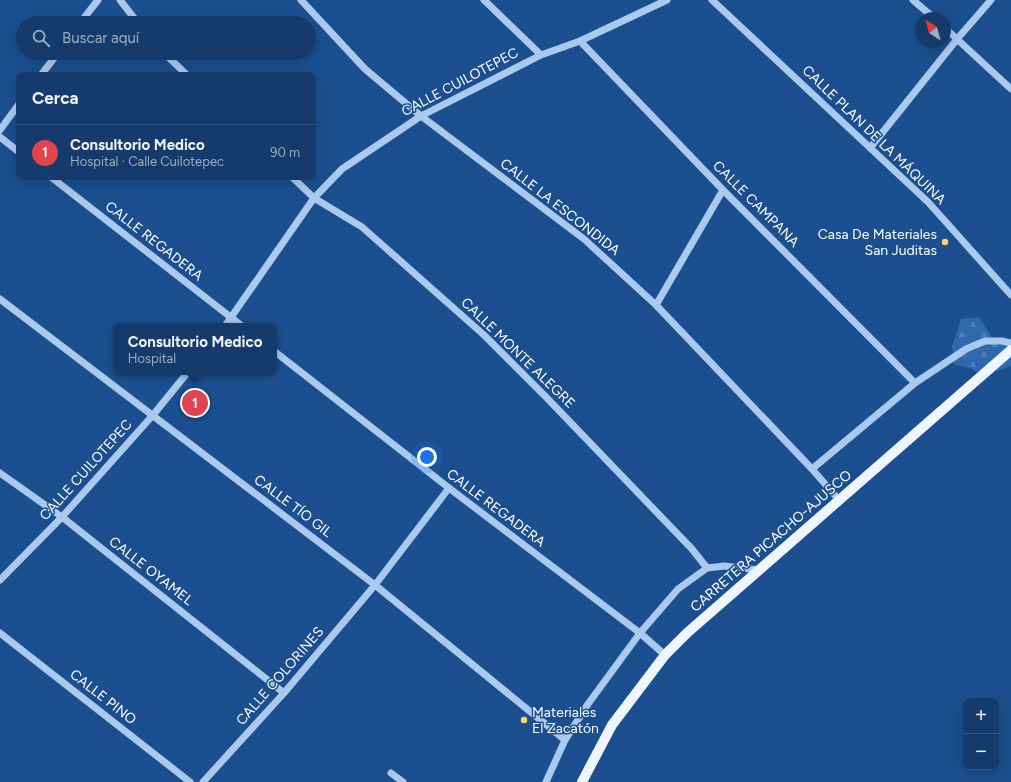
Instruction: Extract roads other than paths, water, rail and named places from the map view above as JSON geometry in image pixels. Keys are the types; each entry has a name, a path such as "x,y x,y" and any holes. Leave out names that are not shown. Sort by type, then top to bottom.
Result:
{"main road":[{"name":"CARRETERA PICACHO-AJUSCO","path":"582,782 612,725 665,655 687,633 1011,350"}],"street":[{"path":"85,16 98,0"},
{"path":"120,0 133,16"},
{"name":"CALLE LA ESCONDIDA","path":"301,0 366,69 421,116 584,239 656,304 812,469 839,500"},
{"path":"484,0 541,55"},
{"name":"CALLE CUILOTEPEC","path":"228,323 314,198 342,169 421,116 541,55 580,41 667,0"},
{"name":"CALLE PLAN DE LA MÁQUINA","path":"712,0 928,202 1011,295"},
{"path":"913,0 927,12"},
{"path":"870,148 958,38 991,0"},
{"path":"951,33 1011,89"},
{"name":"CALLE CAMPANA","path":"580,41 723,190 915,383"},
{"path":"43,72 53,60"},
{"path":"171,60 184,72"},
{"path":"0,130 16,108"},
{"path":"0,137 16,150"},
{"name":"CALLE REGADERA","path":"55,180 238,323"},
{"name":"CALLE MONTE ALEGRE","path":"295,180 314,198 362,227 484,335 552,402 692,549 707,568"},
{"path":"656,304 723,190"},
{"name":"CALLE TÍO GIL","path":"0,299 375,585 565,740"},
{"path":"812,469 915,383 966,349 985,341 1002,341 1011,343"},
{"name":"CALLE REGADERA","path":"277,353 449,488 640,633 665,655"},
{"name":"CALLE CUILOTEPEC","path":"0,580 62,517 185,375"},
{"name":"CALLE OYAMEL","path":"0,473 62,517 284,693"},
{"name":"CALLE COLORINES","path":"203,782 284,693 375,585 449,488"},
{"path":"546,782 565,740 588,704 640,633 678,589 707,568 724,566 759,570"},
{"name":"CALLE PINO","path":"0,633 190,782"},
{"path":"391,773 403,782"}],"place":[{"name":"Casa De Materiales San Juditas","path":"945,242"},
{"name":"Consultorio Medico","path":"195,403"},
{"name":"Materiales El Zacatón","path":"524,720"}]}
